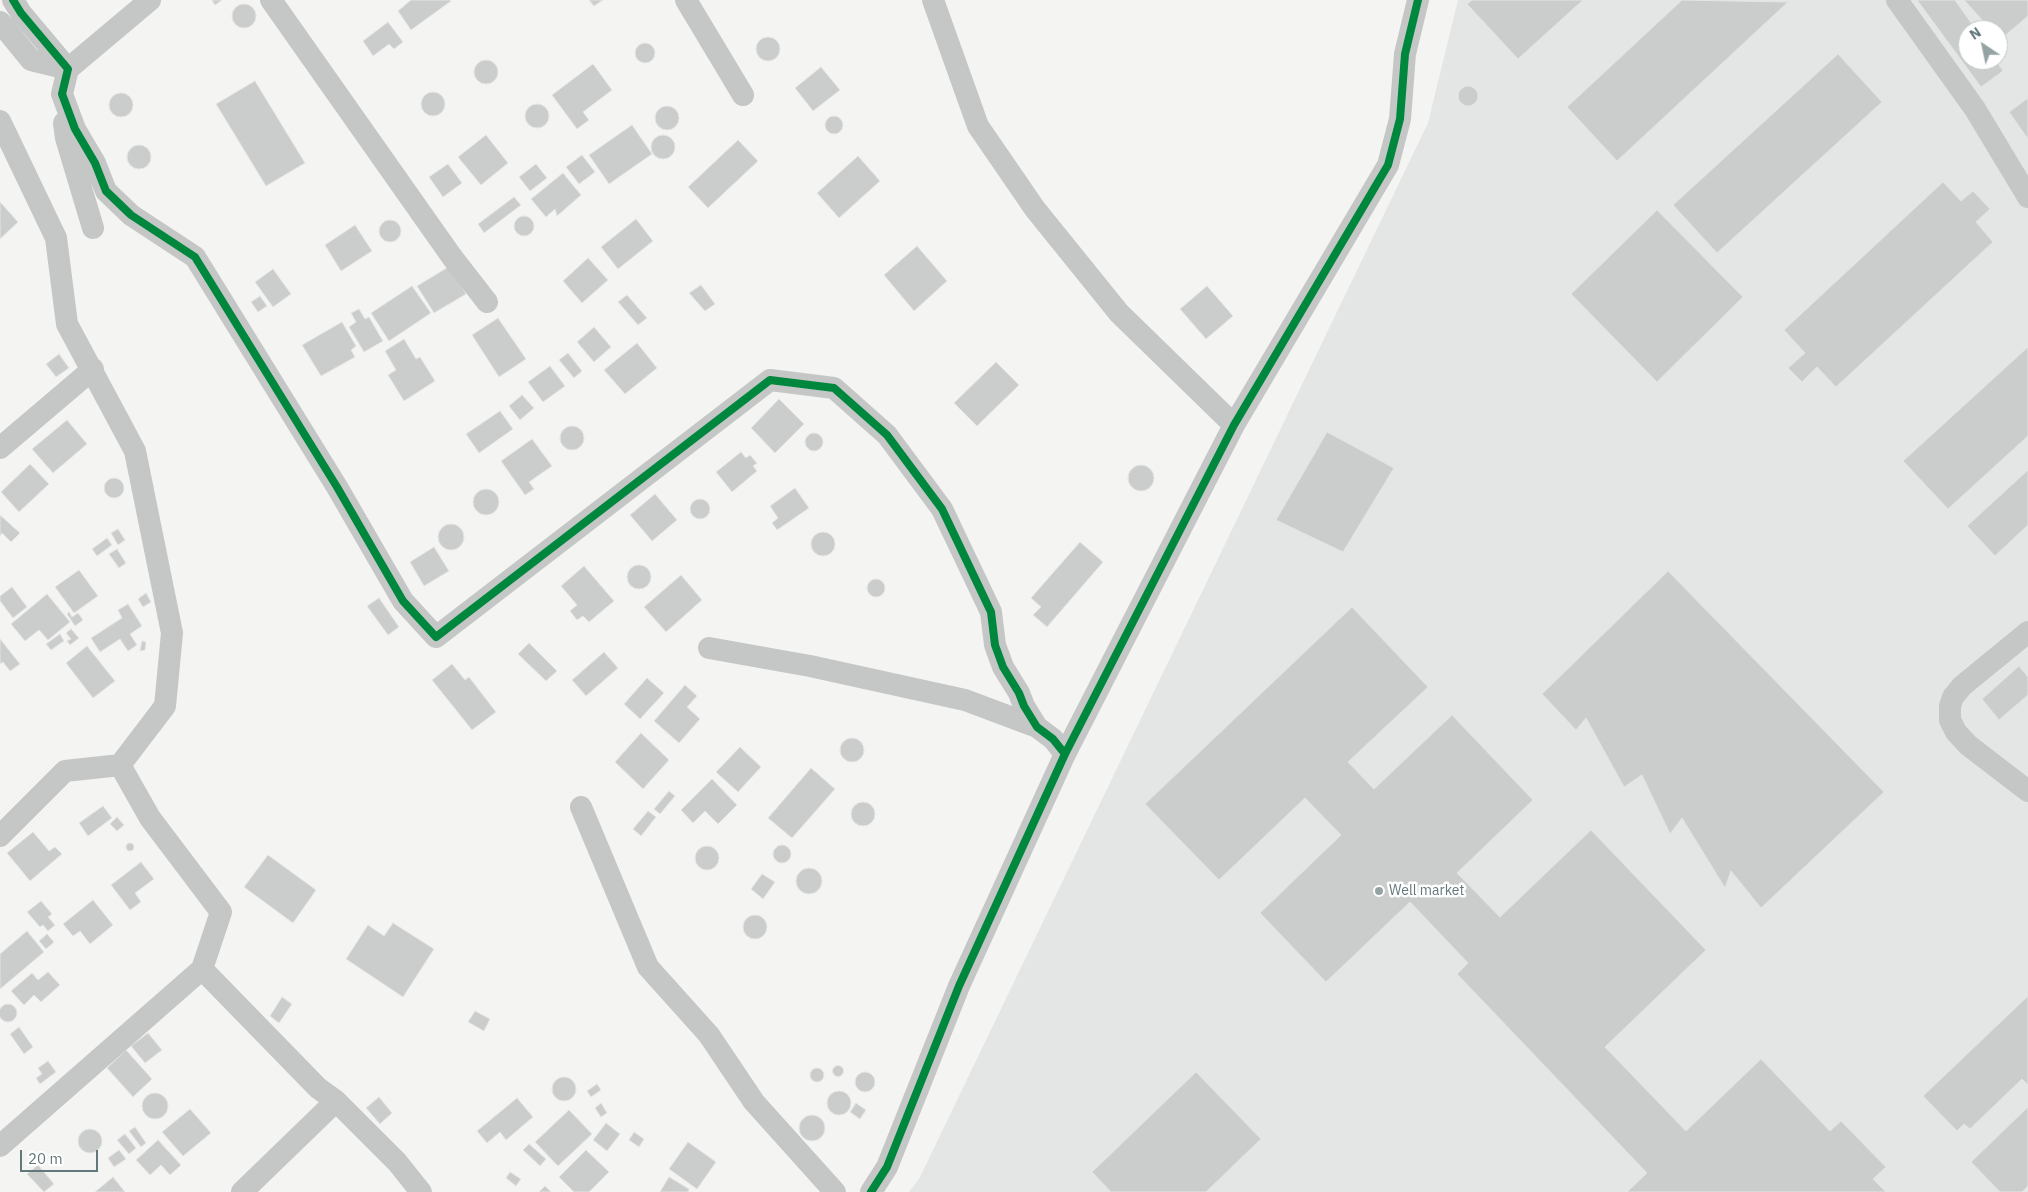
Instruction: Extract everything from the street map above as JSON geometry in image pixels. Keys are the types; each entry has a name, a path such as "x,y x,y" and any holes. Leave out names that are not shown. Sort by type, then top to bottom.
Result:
{"street":[{"path":"13,0 20,13 68,69"},
{"path":"93,228 66,138 62,94 68,69 150,0"},
{"path":"271,0 446,249 487,302"},
{"path":"686,0 743,95"},
{"path":"932,0 978,126 1035,209 1119,313 1234,425"},
{"path":"871,1192 887,1167 959,986 1065,754 1234,425 1388,165 1400,119 1405,54 1418,0"},
{"path":"1897,0 1975,109 2028,197"},
{"path":"0,22 31,60 68,69"},
{"path":"62,94 74,129 95,163 106,191 131,215 195,257 337,487 403,601 436,637 770,380 834,388 887,435 942,509 991,612 996,645 1003,667 1020,693 1024,706 1036,727"},
{"path":"0,121 56,238 67,324 93,369 135,451 172,633 165,706 120,765 65,771 0,836"},
{"path":"0,448 93,369"},
{"path":"2028,632 1962,686 1953,697 1950,706 1950,720 1956,732 1968,745 2028,791"},
{"path":"709,648 810,666 965,700 1036,727 1053,739 1065,754"},
{"path":"0,1146 202,969 221,912 150,818 120,765"},
{"path":"581,807 648,967 709,1035 754,1102 835,1192"},
{"path":"202,969 318,1088 336,1101 397,1162 421,1192"},
{"path":"242,1192 336,1101"}],"shaded area":[{"path":"1458,0 2028,0 2028,1192 909,1192 919,1179 1428,123"}],"building":[{"path":"212,0 222,0 215,5"},
{"path":"411,0 451,1 411,30 398,11"},
{"path":"589,0 603,0 594,6"},
{"path":"1472,0 1583,0 1518,59 1467,4"},
{"path":"1682,0 1788,2 1617,161 1567,107"},
{"path":"1917,0 1955,0 1969,20 1958,20 1958,56"},
{"path":"1964,0 2028,0 2028,16 2008,33 2008,20 1982,20"},
{"path":"244,4 249,5 255,11 255,21 249,27 244,28 239,27 233,21 232,16 233,11 239,5"},
{"path":"388,22 403,42 394,49 389,44 373,56 363,41"},
{"path":"768,37 773,38 779,44 779,54 773,60 768,61 763,60 757,54 756,49 757,44 763,38"},
{"path":"645,43 652,46 655,53 652,60 645,63 638,60 635,53 638,46"},
{"path":"1838,54 1882,102 1717,253 1673,205"},
{"path":"486,60 494,64 498,72 494,80 486,84 478,80 474,72 478,64"},
{"path":"593,64 612,90 583,112 589,120 577,129 552,95"},
{"path":"821,67 840,90 813,111 795,88"},
{"path":"1968,70 2002,70 2003,71 1981,87"},
{"path":"255,81 305,163 266,186 216,104"},
{"path":"1468,86 1475,89 1478,96 1475,103 1468,106 1461,103 1458,96 1461,89"},
{"path":"433,92 441,96 445,104 441,112 433,116 425,112 421,104 425,96"},
{"path":"121,93 129,97 133,105 129,113 121,117 113,113 109,105 113,97"},
{"path":"2028,98 2028,139 2009,112"},
{"path":"537,104 542,105 548,111 548,121 542,127 537,128 532,127 526,121 525,116 526,111 532,105"},
{"path":"667,106 675,110 679,118 675,126 667,130 659,126 655,118 659,110"},
{"path":"830,116 838,116 843,121 841,132 830,134 825,129 825,121"},
{"path":"632,125 652,154 609,184 589,155"},
{"path":"486,135 508,163 481,185 458,157"},
{"path":"663,135 672,138 675,147 672,156 663,159 654,156 651,147 654,138"},
{"path":"738,140 758,161 708,208 688,187"},
{"path":"139,145 148,148 151,157 148,166 139,169 130,166 127,157 130,148"},
{"path":"582,155 595,172 579,184 566,167"},
{"path":"858,156 880,181 839,218 817,193"},
{"path":"448,164 462,183 443,197 429,177"},
{"path":"536,164 547,178 530,191 519,177"},
{"path":"563,173 581,195 557,216 555,209 546,217 531,199"},
{"path":"1943,182 1961,201 1973,191 1990,209 1976,222 1993,242 1836,387 1817,367 1802,382 1788,368 1805,353 1784,330"},
{"path":"514,197 521,205 484,233 478,224"},
{"path":"0,202 18,222 0,239"},
{"path":"1657,210 1743,297 1657,382 1571,294"},
{"path":"524,216 531,219 534,226 531,233 524,236 517,233 514,226 517,219"},
{"path":"636,219 653,241 618,269 601,247"},
{"path":"386,220 394,220 401,227 401,235 394,242 386,242 379,235 379,227"},
{"path":"355,225 372,251 341,271 325,245"},
{"path":"917,246 947,281 914,311 884,275"},
{"path":"588,258 608,280 582,303 563,281"},
{"path":"450,266 466,294 434,313 417,286"},
{"path":"273,269 291,294 273,307 255,282"},
{"path":"701,285 715,304 705,311 689,293"},
{"path":"412,286 431,313 389,341 371,313"},
{"path":"1207,286 1233,316 1206,339 1180,309"},
{"path":"627,295 647,318 638,325 618,302"},
{"path":"260,296 267,306 258,312 251,302"},
{"path":"359,309 365,319 369,317 383,341 364,352 349,327 356,322 351,313"},
{"path":"498,318 526,359 499,377 472,335"},
{"path":"342,322 356,346 351,350 355,357 321,376 302,345"},
{"path":"594,327 611,347 594,362 577,342"},
{"path":"404,339 416,359 420,357 435,381 404,401 388,375 396,370 385,351"},
{"path":"637,343 657,368 625,394 604,370"},
{"path":"2028,347 2028,436 1948,509 1903,461"},
{"path":"568,353 582,371 574,378 559,360"},
{"path":"59,354 69,368 56,377 46,364"},
{"path":"996,362 1019,385 977,426 954,403"},
{"path":"550,366 565,386 543,402 528,382"},
{"path":"522,395 534,408 520,420 509,406"},
{"path":"779,399 804,424 775,453 751,428"},
{"path":"500,411 513,429 479,453 466,434"},
{"path":"67,420 87,444 53,473 32,449"},
{"path":"572,426 577,427 583,433 583,443 577,449 572,450 567,449 561,443 560,438 561,433 567,427"},
{"path":"1327,432 1394,468 1343,552 1276,520"},
{"path":"810,433 818,433 823,438 821,449 810,451 805,446 805,438"},
{"path":"532,439 552,466 529,482 534,489 525,495 501,461"},
{"path":"741,452 746,458 750,455 757,463 753,466 757,471 732,492 716,472"},
{"path":"30,464 49,484 19,512 1,492"},
{"path":"1141,465 1150,469 1154,478 1150,487 1141,491 1132,487 1128,478 1132,469"},
{"path":"2028,470 2028,525 1995,556 1967,526"},
{"path":"114,478 121,481 124,488 121,495 114,498 107,495 104,488 107,481"},
{"path":"795,488 809,508 777,530 772,523 778,518 770,506"},
{"path":"486,489 495,493 499,502 495,511 486,515 477,511 473,502 477,493"},
{"path":"655,494 677,520 652,541 630,515"},
{"path":"696,499 704,499 710,505 710,513 704,519 696,519 690,513 690,505"},
{"path":"0,515 20,533 11,542 2,533 0,536"},
{"path":"451,524 460,528 464,537 460,546 451,550 442,546 438,537 442,528"},
{"path":"118,529 125,540 118,545 111,533"},
{"path":"823,532 832,535 835,544 832,553 823,556 814,553 811,544 814,535"},
{"path":"107,538 112,545 97,556 92,549"},
{"path":"1080,542 1103,562 1047,627 1033,615 1041,607 1031,598"},
{"path":"434,547 449,571 424,586 410,562"},
{"path":"117,549 126,563 119,568 109,554"},
{"path":"639,565 647,569 651,577 647,585 639,589 631,585 627,577 631,569"},
{"path":"584,566 614,601 589,622 583,616 577,620 570,611 577,605 561,586"},
{"path":"79,570 98,596 74,613 55,587"},
{"path":"1668,571 1884,792 1761,908 1731,871 1725,888 1682,818 1670,834 1642,775 1624,787 1586,718 1576,730 1542,694"},
{"path":"681,575 702,600 666,632 644,607"},
{"path":"872,579 880,579 885,584 883,595 872,597 867,592 867,584"},
{"path":"12,587 27,607 13,618 0,601 0,596"},
{"path":"146,593 151,602 143,607 138,599"},
{"path":"47,594 70,622 48,640 39,630 25,641 11,624"},
{"path":"379,598 399,627 388,635 367,606"},
{"path":"128,604 142,626 130,634 137,645 128,651 120,639 100,652 91,638 122,618 118,610"},
{"name":"Well market","path":"1352,607 1428,687 1348,762 1374,789 1452,715 1533,800 1457,873 1500,917 1591,830 1706,950 1605,1047 1686,1131 1761,1059 1830,1131 1841,1121 1886,1167 1873,1179 1886,1192 1627,1192 1647,1173 1457,974 1468,963 1410,902 1326,982 1260,913 1341,835 1305,798 1219,880 1145,804"},
{"path":"69,612 72,617 78,613 83,620 75,626 67,614"},
{"path":"71,629 79,638 70,645 67,641 71,639 66,633"},
{"path":"60,634 64,641 51,650 46,644"},
{"path":"0,639 20,664 10,671 3,662 0,664"},
{"path":"142,641 146,642 145,650 140,651"},
{"path":"529,643 557,671 546,681 518,654"},
{"path":"87,646 115,681 93,698 66,663"},
{"path":"604,652 618,668 586,696 572,680"},
{"path":"452,664 465,680 469,677 496,712 472,730 432,680"},
{"path":"2019,666 2028,677 2028,695 1999,720 1982,699"},
{"path":"647,678 664,693 640,719 624,704"},
{"path":"685,685 697,696 687,707 700,719 679,743 654,721"},
{"path":"641,733 669,760 643,789 615,762"},
{"path":"852,738 857,739 863,745 863,755 857,761 852,762 847,761 841,755 840,750 841,745 847,739"},
{"path":"740,747 761,767 738,792 716,772"},
{"path":"811,768 835,789 792,838 768,818"},
{"path":"712,779 737,805 718,824 705,811 693,823 681,810"},
{"path":"669,791 675,796 660,814 654,809"},
{"path":"863,802 868,803 874,809 874,819 868,825 863,826 858,825 852,819 851,814 852,809 858,803"},
{"path":"103,806 112,818 88,836 79,823"},
{"path":"648,811 656,817 641,836 633,829"},
{"path":"117,817 124,825 117,831 110,824"},
{"path":"33,832 49,851 55,847 62,854 30,881 7,853"},
{"path":"130,843 134,847 130,851 126,847"},
{"path":"778,845 786,845 791,850 789,861 778,863 773,858 773,850"},
{"path":"707,846 715,850 719,858 715,866 707,870 699,866 695,858 699,850"},
{"path":"268,855 316,890 293,923 244,887"},
{"path":"141,862 154,879 135,893 141,902 130,910 111,885"},
{"path":"809,868 818,872 822,881 818,890 809,894 800,890 796,881 800,872"},
{"path":"762,874 775,882 763,899 751,889"},
{"path":"93,900 113,925 90,944 80,931 73,936 63,924"},
{"path":"41,901 52,914 48,917 55,925 48,931 43,925 40,927 27,912"},
{"path":"755,915 760,916 766,922 766,932 760,938 755,939 750,938 744,932 743,927 744,922 750,916"},
{"path":"393,923 434,949 403,997 346,959 368,925 384,936"},
{"path":"27,931 44,952 0,989 0,954"},
{"path":"47,934 54,942 46,949 39,941"},
{"path":"48,972 60,985 41,1002 34,995 24,1005 11,991 32,973 38,980"},
{"path":"2028,996 2028,1085 2022,1079 1970,1129 1964,1124 1957,1131 1923,1096"},
{"path":"282,997 292,1004 279,1023 270,1016"},
{"path":"4,1004 12,1004 17,1009 15,1020 4,1022 -1,1017 -1,1009"},
{"path":"475,1011 490,1019 484,1031 468,1022"},
{"path":"19,1027 33,1047 24,1054 10,1034"},
{"path":"148,1033 162,1050 145,1063 131,1046"},
{"path":"126,1050 152,1079 133,1097 107,1068"},
{"path":"48,1061 56,1072 40,1084 36,1078 42,1074 38,1068"},
{"path":"836,1066 840,1066 843,1071 842,1075 836,1076 833,1073 833,1069"},
{"path":"817,1068 822,1070 824,1075 822,1080 817,1082 812,1080 810,1075 812,1070"},
{"path":"861,1072 869,1072 875,1078 875,1086 869,1092 861,1092 855,1086 855,1078"},
{"path":"1196,1072 1261,1139 1206,1192 1111,1192 1092,1172"},
{"path":"564,1077 573,1080 576,1089 573,1098 564,1101 555,1098 552,1089 555,1080"},
{"path":"597,1084 601,1090 591,1097 587,1091"},
{"path":"839,1091 848,1094 851,1103 848,1112 839,1115 830,1112 827,1103 830,1094"},
{"path":"155,1093 164,1097 168,1106 164,1115 155,1119 146,1115 142,1106 146,1097"},
{"path":"379,1097 392,1113 380,1124 366,1108"},
{"path":"517,1098 533,1117 506,1140 500,1132 487,1143 477,1131"},
{"path":"601,1103 607,1113 601,1117 595,1108"},
{"path":"856,1103 866,1110 860,1119 850,1112"},
{"path":"2028,1107 2028,1186 2022,1192 2000,1192 1971,1162"},
{"path":"190,1109 211,1133 183,1156 162,1132"},
{"path":"569,1110 592,1134 558,1166 535,1142"},
{"path":"812,1115 821,1119 825,1128 821,1137 812,1141 803,1137 799,1128 803,1119"},
{"path":"606,1123 620,1134 607,1151 593,1140"},
{"path":"135,1127 146,1143 141,1147 129,1131"},
{"path":"90,1129 99,1132 102,1141 99,1150 90,1153 81,1150 78,1141 81,1132"},
{"path":"634,1132 644,1139 639,1147 629,1140"},
{"path":"125,1134 136,1148 129,1154 117,1140"},
{"path":"158,1140 181,1165 170,1175 161,1165 150,1175 136,1160"},
{"path":"688,1142 716,1162 697,1189 669,1169"},
{"path":"529,1144 546,1159 540,1166 523,1150"},
{"path":"119,1150 126,1159 114,1167 108,1158"},
{"path":"586,1150 609,1172 589,1192 574,1192 559,1177"},
{"path":"38,1165 54,1184 44,1192 27,1174"},
{"path":"510,1172 521,1179 516,1186 506,1178"},
{"path":"113,1177 125,1192 95,1192"},
{"path":"669,1177 689,1189 688,1192 660,1192"},
{"path":"545,1186 551,1192 539,1192"}],"cycle path":[{"path":"13,0 21,13 68,69 62,94 75,129 95,163 106,191 131,215 195,257 337,487 403,601 436,637 770,380 834,388 887,435 942,509 991,612 995,645 1003,667 1037,727 1053,739 1065,754"},
{"path":"871,1192 887,1167 959,986 1065,754 1234,425 1388,165 1400,119 1405,54 1418,0"}],"place":[{"name":"Well market","path":"1379,891"}]}
